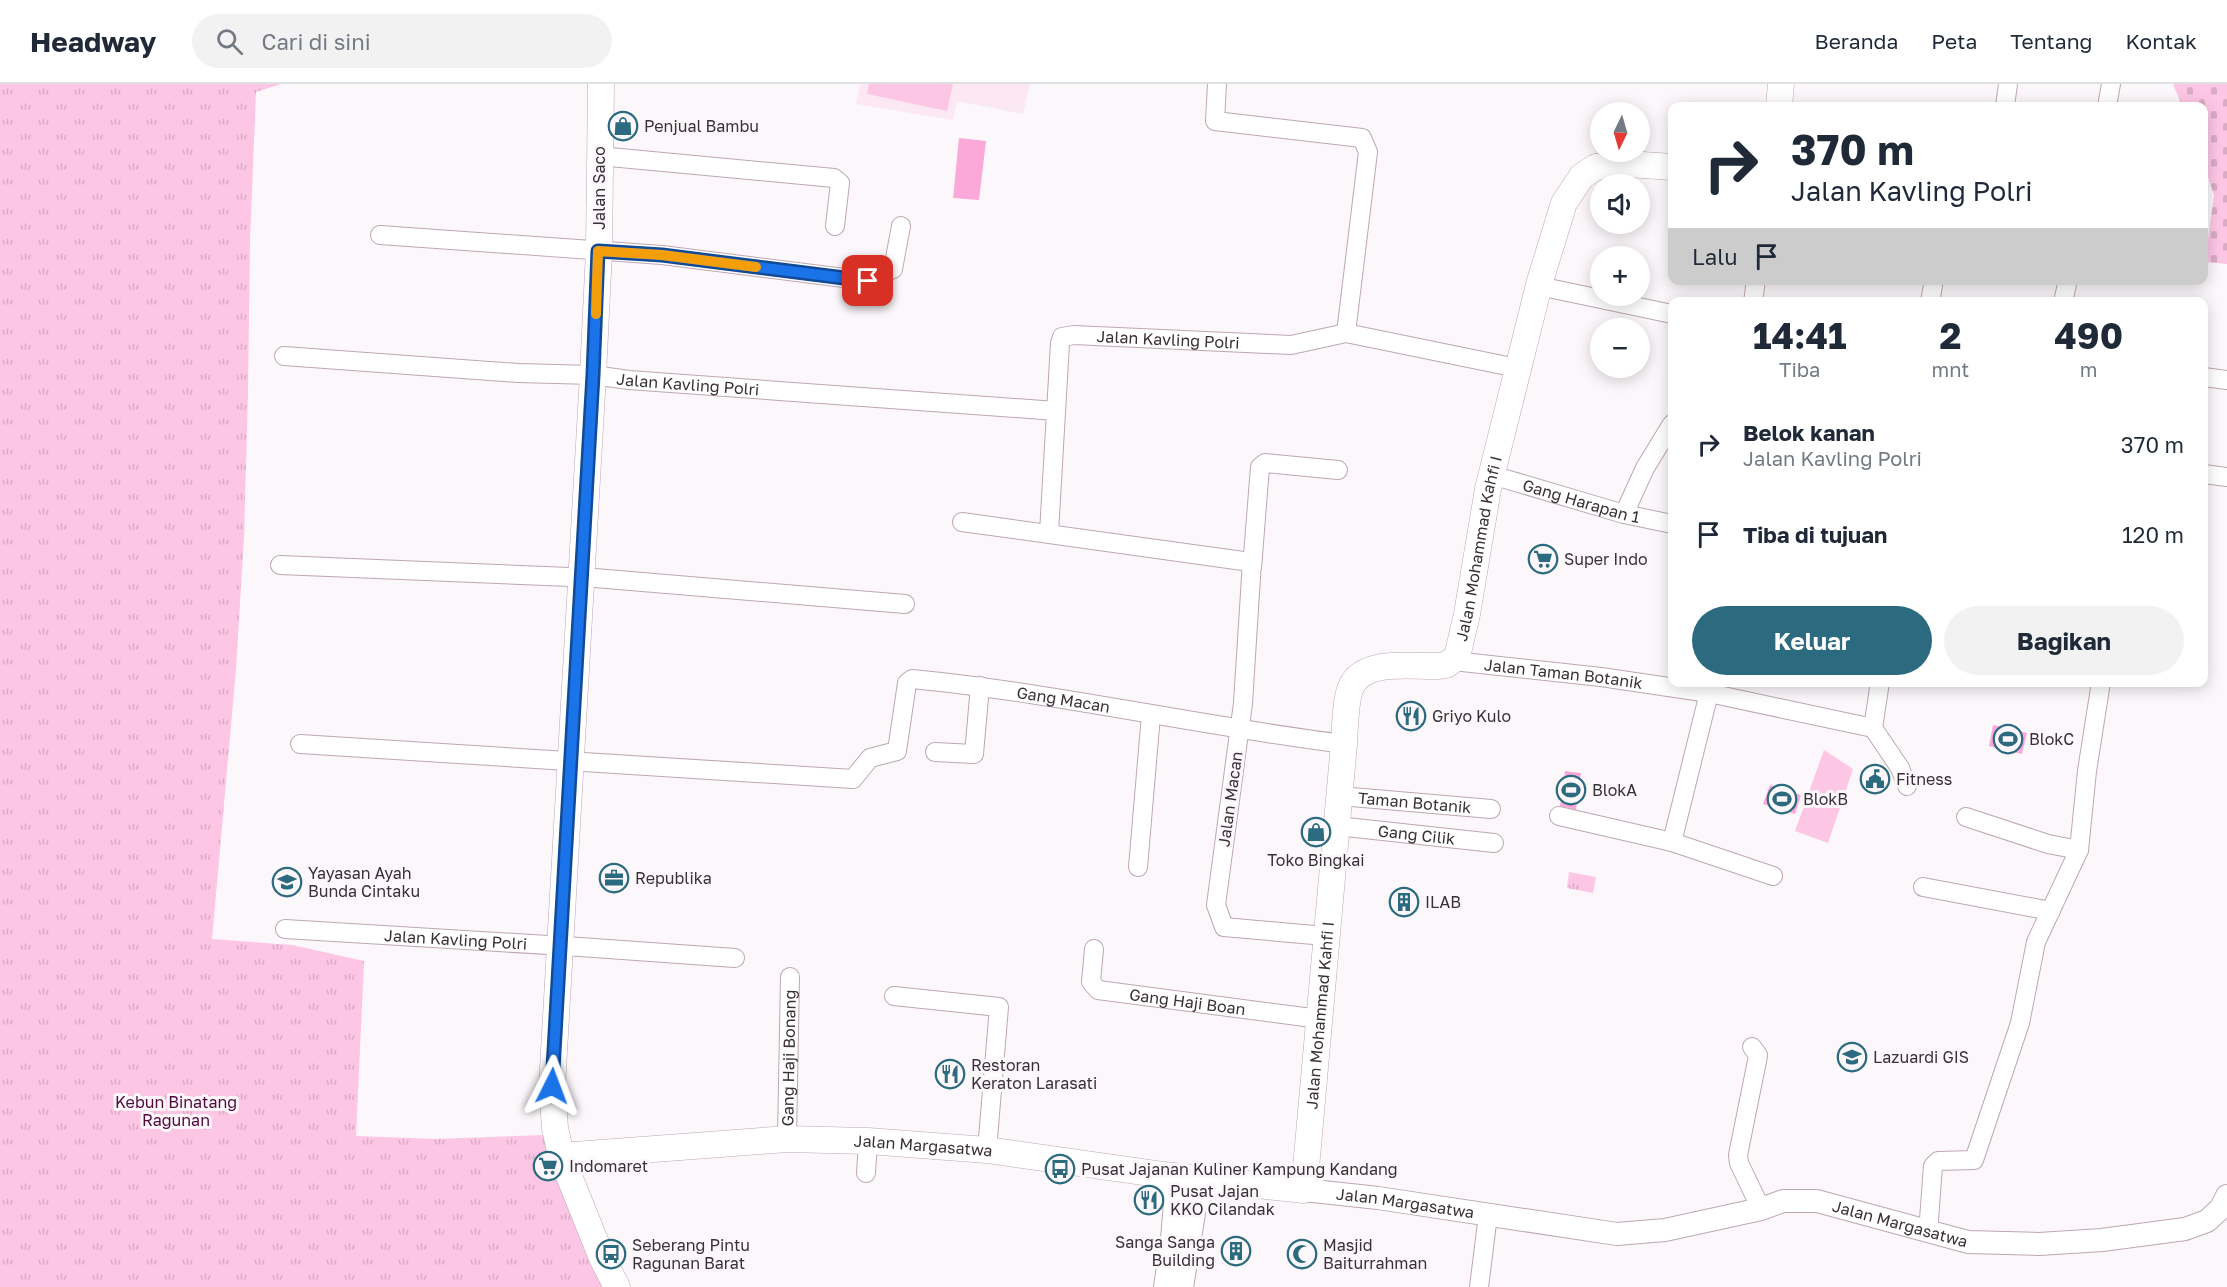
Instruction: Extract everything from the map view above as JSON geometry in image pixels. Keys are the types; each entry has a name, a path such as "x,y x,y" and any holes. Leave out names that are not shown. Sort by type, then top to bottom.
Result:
{"main road":[{"name":"Jalan Saco","path":"601,84 593,375 552,1086 555,1128 561,1156 602,1258 617,1287"},
{"path":"1779,102 1781,84"},
{"name":"Jalan Mohammad Kahfi I","path":"1304,1190 1320,1019 1325,936 1349,693 1359,674 1375,667 1439,666 1453,661 1460,652 1481,520 1517,368 1564,203 1582,177 1596,167 1628,164 1668,167"},
{"name":"Jalan Margasatwa","path":"561,1156 787,1139 868,1141 987,1150 1164,1175 1304,1190"}],"street":[{"path":"1217,84 1215,121 1362,138 1368,152 1346,333 1517,368"},
{"path":"2006,102 2008,84"},
{"path":"2108,102 2111,84"},
{"path":"599,156 834,178 840,183 835,226"},
{"path":"380,235 662,255 868,281 893,269 901,226"},
{"path":"1539,286 1668,313"},
{"name":"Jalan Kavling Polri","path":"1049,534 1062,337 1291,345 1346,333"},
{"name":"Jalan Kavling Polri","path":"284,356 518,373 593,375 640,381 1056,411"},
{"path":"2208,378 2227,380"},
{"path":"1624,514 1645,468 1668,431"},
{"name":"Jalan Macan","path":"1325,936 1224,927 1216,905 1247,662 1260,467 1265,463 1338,470"},
{"path":"2208,475 2227,477"},
{"name":"Gang Harapan 1","path":"1492,476 1624,514 1668,523"},
{"path":"963,522 1243,561 1249,563 1252,568"},
{"path":"279,565 581,578 741,589 905,604"},
{"name":"Jalan Taman Botanik","path":"1453,661 1668,687"},
{"name":"Gang Macan","path":"571,761 853,779 870,758 897,751 907,683 912,679 980,686 1344,744"},
{"path":"935,752 974,754 980,686"},
{"name":"Jalan Taman Botanik","path":"1668,687 1709,693 1873,728"},
{"path":"1879,687 1873,728 1900,768 1906,786"},
{"path":"1928,1233 1934,1166 1938,1161 1974,1160 2020,1023 2036,942 2079,850 2087,771 2100,687"},
{"path":"1672,842 1709,693"},
{"path":"1138,867 1151,715"},
{"path":"300,744 571,761"},
{"name":"Taman Botanik","path":"1340,796 1491,809"},
{"path":"1560,816 1672,842 1773,876"},
{"path":"1965,817 2048,844 2079,850"},
{"name":"Gang Cilik","path":"1337,826 1494,843"},
{"path":"1923,887 2050,911"},
{"name":"Jalan Kavling Polri","path":"285,929 735,958"},
{"name":"Gang Haji Boan","path":"1094,949 1091,982 1098,990 1320,1019"},
{"name":"Gang Haji Bonang","path":"787,1139 790,977"},
{"path":"894,996 999,1007 987,1150"},
{"path":"1752,1047 1758,1055 1738,1155 1739,1163 1761,1209"},
{"path":"866,1173 868,1141"},
{"path":"1164,1175 1175,1203 1165,1287"},
{"path":"1182,1287 1196,1201 1210,1180"},
{"name":"Jalan Margasatwa","path":"1304,1190 1617,1234 1665,1230 1761,1209 1783,1201 1817,1201 1968,1242 2039,1244 2102,1240 2185,1229 2207,1221 2220,1208 2227,1196"},
{"path":"1479,1287 1488,1215"}],"shaded area":[{"path":"860,84 1030,84 1023,114 957,101 953,120 856,104"},
{"path":"959,138 986,141 979,200 953,198"},
{"name":"BlokC","path":"1993,725 2027,733 2022,754 1989,746"},
{"name":"BlokA","path":"1565,771 1581,773 1576,810 1560,806"},
{"name":"BlokB","path":"1770,785 1801,795 1795,814 1763,804"}],"green space":[{"name":"Kebun Binatang Ragunan","path":"0,84 281,84 256,92 250,240 244,537 236,669 212,939 292,945 364,961 356,1136 436,1139 544,1135 615,1287 0,1287"},
{"path":"869,84 953,84 947,111 867,94"},
{"path":"2173,84 2227,84 2227,264 2208,262 2208,240 2214,195 2208,177 2208,102 2180,102"},
{"path":"1824,750 1853,769 1828,843 1795,831"},
{"path":"1569,872 1596,877 1593,893 1567,888"}],"slow traffic":[{"path":"596,314 598,251 662,255 756,267"}],"place":[{"name":"Penjual Bambu","path":"623,126"},
{"name":"Super Indo","path":"1543,559"},
{"name":"Griyo Kulo","path":"1411,716"},
{"name":"BlokC","path":"2008,739"},
{"name":"Fitness","path":"1875,779"},
{"name":"BlokA","path":"1571,790"},
{"name":"BlokB","path":"1782,799"},
{"name":"Toko Bingkai","path":"1316,832"},
{"name":"Republika","path":"614,878"},
{"name":"Yayasan Ayah Bunda Cintaku","path":"287,882"},
{"name":"ILAB","path":"1404,902"},
{"name":"Lazuardi GIS","path":"1852,1057"},
{"name":"Restoran Keraton Larasati","path":"950,1074"},
{"name":"Indomaret","path":"548,1166"},
{"name":"Pusat Jajanan Kuliner Kampung Kandang","path":"1060,1169"},
{"name":"Pusat Jajan KKO Cilandak","path":"1149,1200"},
{"name":"Sanga Sanga Building","path":"1236,1251"},
{"name":"Seberang Pintu Ragunan Barat","path":"611,1254"},
{"name":"Masjid Baiturrahman","path":"1302,1254"}],"route":[{"path":"552,1086 593,375 598,251 662,255 868,281"}]}
